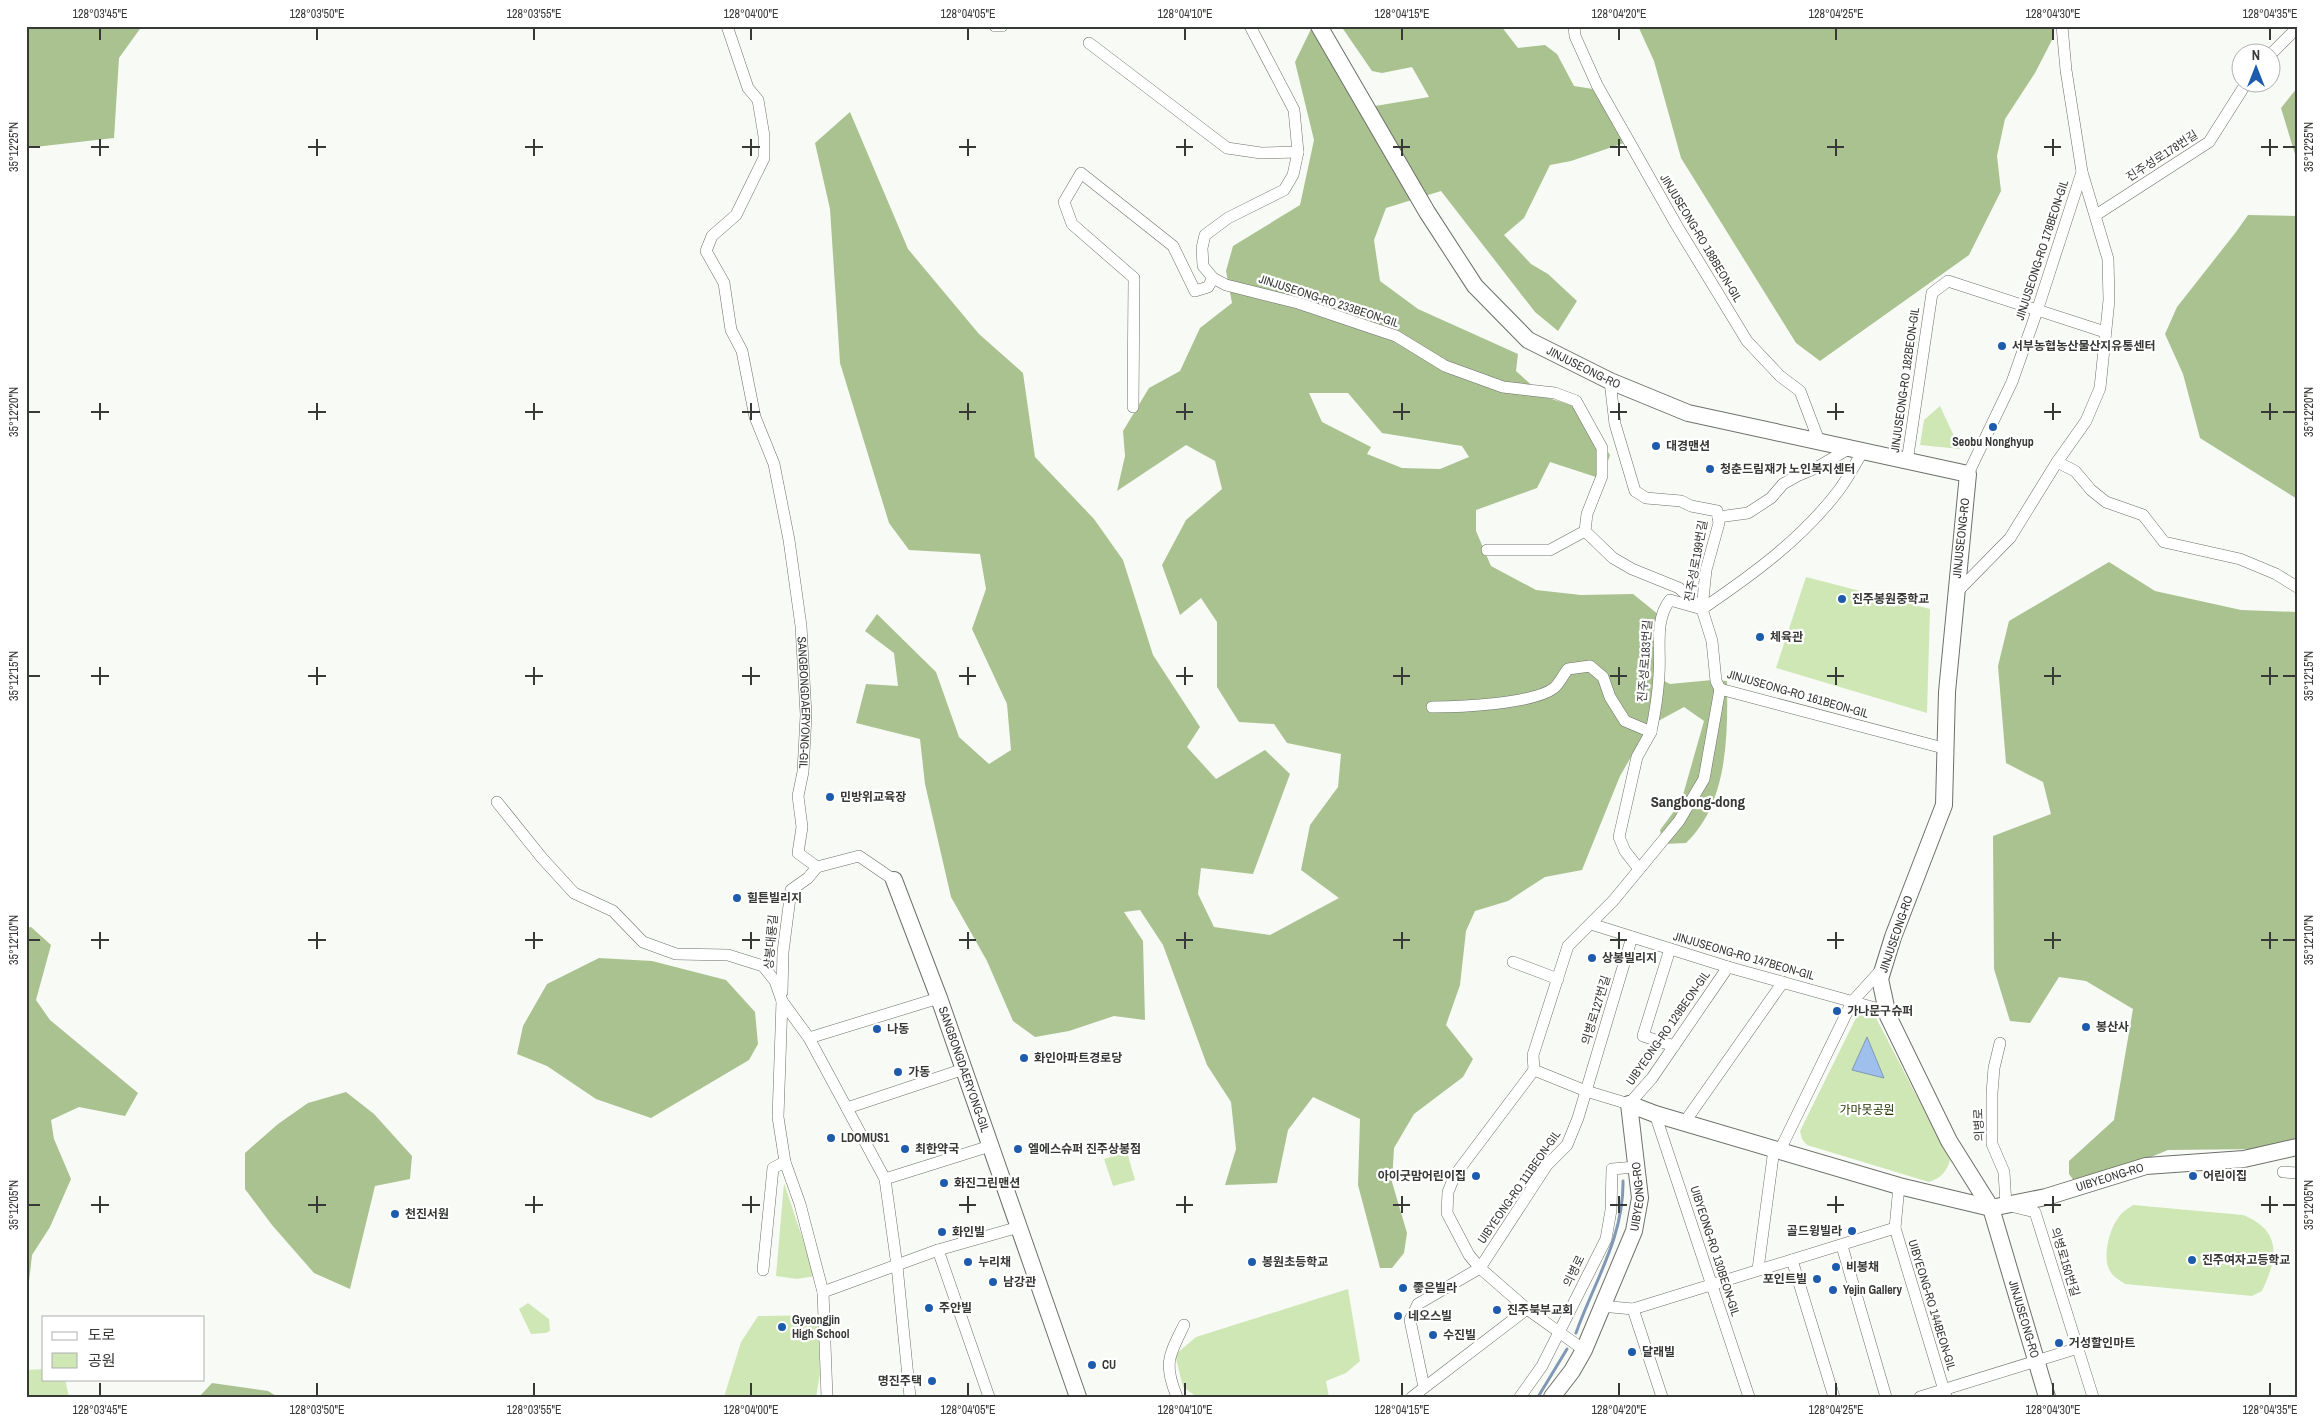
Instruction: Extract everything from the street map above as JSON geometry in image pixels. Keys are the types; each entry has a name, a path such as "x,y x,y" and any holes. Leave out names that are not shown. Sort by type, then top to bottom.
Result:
{"main road":[{"name":"JINJUSEONG-RO","path":"1319,26 1427,212 1475,286 1528,340 1610,381 1688,414 1968,474 1947,692 1947,749 1944,805 1893,937 1880,978 1888,1016 1949,1141 1998,1207 2046,1397"},
{"name":"SANGBONGDAERYONG-GIL","path":"894,880 939,998 1078,1397"},
{"name":"UIBYEONG-RO","path":"1552,1397 1572,1371 1584,1350 1634,1230 1640,1198 1629,1104 1654,1114 1899,1186 1998,1207 2046,1197 2146,1166 2244,1159 2297,1147"}],"street":[{"name":"SANGBONGDAERYONG-GIL","path":"727,26 748,88 758,100 764,136 764,158 736,214 712,236 706,252 724,283 732,330 742,351 755,417 774,464 789,540 801,626 806,715 803,772 798,796 802,827 798,852 817,867 859,856 894,880"},
{"path":"995,26 1002,26"},
{"path":"1133,407 1134,278 1072,224 1064,202 1081,173 1173,246 1195,291 1208,288 1213,278 1203,266 1202,248 1205,235 1228,218 1284,190 1293,175 1298,152 1294,110 1250,26"},
{"name":"JINJUSEONG-RO 188BEON-GIL","path":"1574,26 1575,36 1597,85 1677,226 1747,341 1780,376 1800,391 1819,441"},
{"name":"JINJUSEONG-RO 178BEON-GIL","path":"1955,594 2010,538 2057,462 2086,421 2100,388 2109,300 2108,259 2082,172 2066,70 2062,26"},
{"path":"2280,44 2294,28"},
{"path":"1089,43 1228,148 1261,153 1298,152"},
{"name":"진주성로178번길","path":"2096,215 2209,142 2241,92"},
{"name":"JINJUSEONG-RO 178BEON-GIL","path":"1968,474 2012,382 2082,172"},
{"name":"JINJUSEONG-RO 233BEON-GIL","path":"1213,278 1226,285 1298,303 1396,336 1445,366 1503,387 1555,393 1576,401 1602,448 1602,476 1587,514 1585,531"},
{"name":"JINJUSEONG-RO 182BEON-GIL","path":"1907,462 1932,293 1948,281 2037,311"},
{"path":"2037,311 2105,332"},
{"name":"진주성로199번길","path":"1610,381 1615,424 1636,491 1646,498 1681,501 1691,506 1717,511 1719,523 1706,570 1702,610"},
{"path":"1487,550 1550,550 1585,531 1613,558 1632,569 1679,588 1702,610 1755,574 1798,535 1839,490 1857,449"},
{"name":"진주성로199번길","path":"1718,517 1748,513 1771,498 1783,484 1857,449"},
{"path":"2057,462 2075,471 2091,490 2106,502 2143,516 2164,542 2240,559 2276,574 2297,587"},
{"name":"진주성로183번길","path":"1432,706 1500,703 1539,696 1555,687 1568,669 1590,666 1603,677 1610,697 1625,721 1651,732 1657,705 1660,625 1664,607 1670,600 1702,610"},
{"name":"JINJUSEONG-RO 161BEON-GIL","path":"1702,610 1712,641 1716,681 1720,689 1947,749"},
{"path":"1629,1104 1586,1091 1534,1070 1534,1055 1568,946 1591,924 1679,821 1704,779 1720,689"},
{"path":"1639,869 1625,851 1619,837 1637,757 1651,732"},
{"path":"497,802 542,858 574,893 613,911 644,942 676,954 728,955 762,966 775,981 782,1001 809,1038 885,1179 897,1266 910,1397"},
{"name":"상봉대룡길","path":"817,867 808,878 791,890 783,952 778,1117 785,1162 800,1204 823,1292 827,1397"},
{"name":"JINJUSEONG-RO 147BEON-GIL","path":"1591,924 1728,967 1886,1012 1888,1016"},
{"name":"의병로127번길","path":"1586,1091 1632,937"},
{"path":"1670,949 1643,1036 1674,1046"},
{"path":"1513,962 1558,979"},
{"path":"1758,1269 1777,1150 1852,1002 1884,966"},
{"name":"UIBYEONG-RO 129BEON-GIL","path":"1629,1104 1652,1078 1728,967"},
{"path":"1684,1123 1783,982"},
{"path":"809,1038 939,998"},
{"name":"의병로","path":"1998,1207 2004,1172 1992,1144 1992,1093 1994,1068 2000,1044"},
{"path":"847,1108 964,1069"},
{"name":"UIBYEONG-RO 111BEON-GIL","path":"1534,1070 1455,1175 1448,1192 1447,1213 1469,1255 1480,1268 1527,1309 1584,1350"},
{"name":"UIBYEONG-RO 111BEON-GIL","path":"1424,1387 1410,1320 1418,1304 1480,1268 1547,1165 1567,1145 1586,1091"},
{"name":"UIBYEONG-RO 130BEON-GIL","path":"1654,1114 1749,1397"},
{"path":"885,1179 990,1146"},
{"path":"763,1270 774,1168 785,1162"},
{"name":"의병로","path":"1520,1397 1542,1366 1606,1238 1611,1210 1612,1169 1636,1167"},
{"path":"2283,1172 2297,1174"},
{"name":"UIBYEONG-RO 144BEON-GIL","path":"1899,1186 1895,1228 1945,1393"},
{"name":"의병로150번길","path":"1998,1207 2035,1212 2078,1348"},
{"path":"823,1292 938,1250 1019,1226"},
{"name":"UIBYEONG-RO 144BEON-GIL","path":"1633,1309 1758,1269 1842,1246 1895,1228"},
{"path":"1842,1246 1886,1397"},
{"path":"938,1250 989,1397"},
{"path":"1792,1260 1834,1397"},
{"path":"1602,1306 1633,1309 1662,1397"},
{"path":"1412,1397 1527,1309"},
{"path":"1177,1397 1171,1382 1168,1360 1184,1325"},
{"path":"1920,1397 1945,1393 2078,1348 2093,1397"}],"green space":[{"path":"26,26 142,26 119,58 114,138 26,148"},
{"path":"1341,26 1501,26 1518,48 1545,45 1557,54 1574,86 1593,89 1601,101 1624,143 1571,161 1550,165 1524,218 1504,235 1531,264 1548,274 1577,301 1558,331 1535,312 1441,191 1386,208 1374,240 1380,281 1418,309 1518,354 1516,371 1545,397 1581,408 1610,455 1602,479 1550,462 1537,488 1476,510 1476,531 1491,566 1536,590 1581,595 1633,594 1664,619 1656,677 1670,684 1712,680 1727,681 1726,745 1718,788 1700,827 1686,843 1663,844 1660,830 1681,802 1704,721 1684,707 1649,726 1620,776 1582,870 1545,877 1508,901 1475,911 1466,931 1460,985 1446,1025 1473,1059 1463,1077 1414,1114 1394,1148 1392,1182 1407,1233 1404,1253 1392,1268 1380,1268 1358,1185 1360,1119 1313,1097 1288,1130 1277,1183 1225,1185 1236,1149 1231,1102 1207,1065 1163,945 1140,910 1124,912 1143,941 1145,1020 1114,1016 1069,1031 1035,1037 1013,1021 987,961 951,897 925,784 920,739 856,723 866,684 898,686 894,653 865,631 877,614 936,672 959,737 989,764 1011,750 1007,704 972,629 986,589 980,554 909,550 889,523 840,363 830,209 815,143 850,112 908,249 979,334 1023,373 1035,457 1094,519 1123,560 1153,655 1200,727 1187,747 1216,779 1265,750 1290,774 1253,874 1201,868 1198,894 1214,927 1270,935 1339,898 1301,870 1310,825 1338,787 1341,754 1287,743 1274,724 1239,722 1217,687 1217,622 1201,598 1180,615 1162,565 1186,520 1222,489 1215,461 1186,445 1117,491 1125,456 1123,431 1149,388 1180,371 1200,328 1232,303 1226,271 1233,246 1300,205 1314,140 1295,62 1311,29 1369,107 1429,97 1412,67 1382,73 1372,71","holes":["1309,393 1348,393 1382,433 1462,446 1469,457 1440,469 1402,468 1367,454 1371,447 1322,422"]},
{"path":"1638,26 2054,26 2053,38 2035,73 2005,119 1997,156 2001,191 1969,255 1820,361 1796,343 1681,158 1654,61"},
{"path":"2297,88 2297,161 2281,108"},
{"path":"2248,215 2297,216 2297,499 2200,438 2183,374 2165,334 2177,307"},
{"path":"1940,406 1960,449 1920,445 1924,420"},
{"path":"2109,562 2155,591 2241,610 2297,612 2297,1141 2262,1149 2168,1150 2122,1169 2082,1192 2069,1174 2069,1161 2114,1120 2133,1009 2086,981 2059,977 2030,1023 2010,1021 1994,969 1993,836 2051,814 2043,782 2006,763 1998,666 2009,621"},
{"path":"1806,577 1930,609 1927,713 1776,668"},
{"path":"31,927 51,945 36,1000 50,1020 138,1093 125,1116 79,1107 51,1120 54,1139 71,1179 50,1227 32,1255 26,1309 26,928"},
{"path":"599,958 652,961 726,980 755,1012 758,1044 749,1060 651,1118 596,1099 547,1066 517,1054 523,1026 547,984"},
{"name":"가마못공원","path":"1870,1012 1875,1016 1950,1160 1943,1174 1929,1182 1807,1145 1802,1139 1800,1131 1856,1018 1861,1014"},
{"path":"346,1092 374,1114 412,1156 410,1179 375,1186 350,1289 314,1273 272,1225 245,1189 245,1153 278,1124 308,1103"},
{"path":"1127,1152 1135,1180 1113,1186 1104,1159"},
{"path":"784,1183 815,1276 797,1279 776,1276"},
{"path":"2133,1205 2243,1215 2256,1221 2265,1229 2273,1246 2271,1267 2262,1291 2252,1296 2125,1284 2110,1271 2107,1252 2109,1237 2115,1223 2121,1214"},
{"path":"1348,1289 1360,1361 1346,1373 1326,1381 1329,1397 1197,1397 1183,1387 1175,1355 1196,1337"},
{"path":"528,1303 549,1319 550,1331 531,1334 519,1309"},
{"name":"Gyeongjin High School","path":"818,1315 820,1374 816,1397 724,1397 741,1342 758,1316"},
{"path":"42,1369 42,1380 65,1380 69,1397 26,1397 26,1370"},
{"path":"212,1383 268,1391 278,1397 199,1397"}],"water":[{"path":"1867,1037 1884,1078 1852,1070"}],"waterway":[{"path":"1576,1333 1607,1259 1619,1221 1623,1181"},
{"path":"1538,1397 1567,1349"}],"place":[{"name":"서부농협농산물산지유통센터","path":"2002,346"},
{"name":"Seobu Nonghyup","path":"1993,427"},
{"name":"대경맨션","path":"1656,446"},
{"name":"청춘드림재가 노인복지센터","path":"1710,469"},
{"name":"진주봉원중학교","path":"1842,599"},
{"name":"체육관","path":"1760,637"},
{"name":"민방위교육장","path":"830,797"},
{"name":"힐튼빌리지","path":"737,898"},
{"name":"상봉빌리지","path":"1592,958"},
{"name":"가나문구슈퍼","path":"1837,1011"},
{"name":"봉산사","path":"2086,1027"},
{"name":"나동","path":"877,1029"},
{"name":"화인아파트경로당","path":"1024,1058"},
{"name":"가동","path":"898,1072"},
{"name":"LDOMUS1","path":"831,1138"},
{"name":"최한약국","path":"905,1149"},
{"name":"엘에스슈퍼 진주상봉점","path":"1018,1149"},
{"name":"아이굿맘어린이집","path":"1476,1176"},
{"name":"어린이집","path":"2193,1176"},
{"name":"화진그린맨션","path":"944,1183"},
{"name":"천진서원","path":"395,1214"},
{"name":"골드윙빌라","path":"1852,1231"},
{"name":"화인빌","path":"942,1232"},
{"name":"진주여자고등학교","path":"2192,1260"},
{"name":"누리채","path":"968,1262"},
{"name":"봉원초등학교","path":"1252,1262"},
{"name":"비봉채","path":"1836,1267"},
{"name":"포인트빌","path":"1817,1279"},
{"name":"남강관","path":"993,1282"},
{"name":"좋은빌라","path":"1403,1288"},
{"name":"Yejin Gallery","path":"1833,1290"},
{"name":"주안빌","path":"929,1308"},
{"name":"진주북부교회","path":"1497,1310"},
{"name":"네오스빌","path":"1398,1316"},
{"name":"Gyeongjin High School","path":"782,1327"},
{"name":"수진빌","path":"1433,1335"},
{"name":"거성할인마트","path":"2059,1343"},
{"name":"달래빌","path":"1632,1352"},
{"name":"CU","path":"1092,1365"},
{"name":"명진주택","path":"932,1381"}],"district":[{"name":"Sangbong-dong","path":"1698,802"}]}
